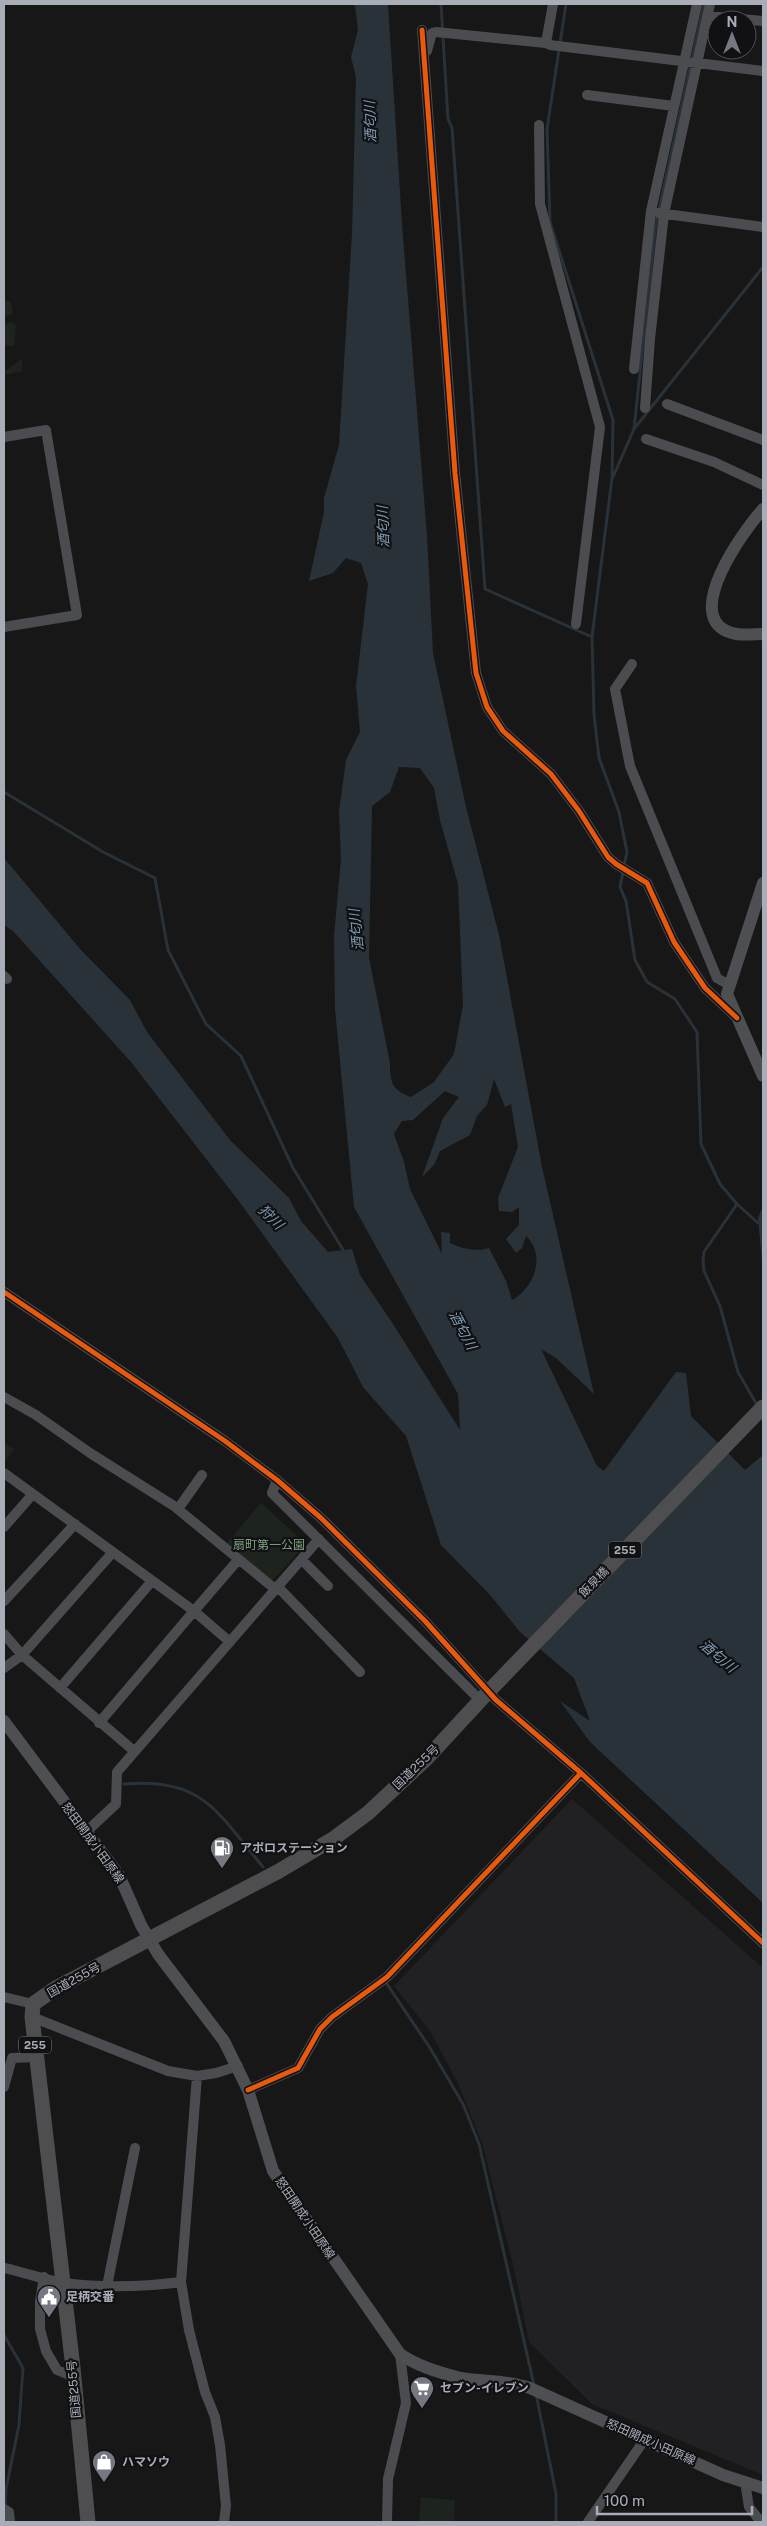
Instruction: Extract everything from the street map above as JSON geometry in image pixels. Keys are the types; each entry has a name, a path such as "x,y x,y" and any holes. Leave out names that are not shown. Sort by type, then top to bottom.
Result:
{"highway":[{"name":"飯泉橋","path":"485,1696 763,1407"},
{"name":"国道255号","path":"88,2522 74,2377 32,2010 56,1988 279,1871 334,1839 368,1812 428,1758 485,1696"}],"main road":[{"path":"763,509 740,537 728,558 714,590 712,608 716,621 732,633 763,634"},
{"path":"762,888 727,994 763,1076"},
{"name":"怒田開成小田原線","path":"4,1721 119,1875 149,1939 208,2016 238,2066 248,2090 274,2171 400,2354 411,2361 462,2378 512,2382 534,2389 723,2474 763,2488"}],"street":[{"path":"548,44 553,4"},
{"path":"634,369 651,211 697,4"},
{"path":"645,408 650,339 664,214 707,16"},
{"path":"422,30 455,473 476,673 487,707 503,731 551,774 616,864 646,883 674,942 705,988 737,1018"},
{"path":"425,64 429,41 432,33 436,32 684,60 763,71"},
{"path":"587,95 674,106"},
{"path":"539,125 540,204 600,427 576,624"},
{"path":"651,211 763,227"},
{"path":"636,337 650,339"},
{"path":"667,404 763,440"},
{"path":"4,437 46,430 77,615 4,627"},
{"path":"646,439 714,462 763,485"},
{"path":"632,664 615,689 630,766 718,978 729,985"},
{"path":"4,1292 225,1441 277,1480 321,1518 425,1621 485,1696"},
{"path":"4,1397 36,1415 90,1453 178,1509 238,1560 276,1588 360,1672"},
{"path":"4,1473 194,1611 230,1642"},
{"path":"178,1509 202,1475"},
{"path":"277,1480 272,1493 319,1539 485,1696 582,1773 763,1943"},
{"path":"4,1526 32,1495"},
{"path":"4,1601 75,1524"},
{"path":"86,1832 116,1804 117,1772 319,1539"},
{"path":"4,1668 22,1655 113,1552"},
{"path":"99,1723 238,1560"},
{"path":"302,1560 328,1586"},
{"path":"60,1688 152,1581"},
{"path":"4,1634 22,1655 99,1723 134,1751"},
{"path":"248,2090 298,2068 320,2029 332,2017 387,1977 582,1773"},
{"path":"4,1997 168,2071 197,2076 216,2073 238,2066"},
{"path":"4,2087 12,2058 36,2056"},
{"path":"197,2076 181,2282 189,2330 205,2392 215,2417 220,2445 226,2506 224,2522"},
{"path":"108,2286 135,2148"},
{"path":"4,2268 62,2283 149,2286 181,2282"},
{"path":"44,2277 40,2301 40,2329 46,2351 57,2370 74,2377"},
{"path":"387,2522 388,2479 406,2403 400,2354"},
{"path":"588,2522 645,2439"},
{"path":"745,2482 749,2507 760,2522"}],"shaded area":[{"path":"572,1799 763,1968 763,2475 592,2404 529,2342 513,2264 482,2143 458,2083 430,2031 394,1986"}],"green space":[{"path":"4,300 11,302 13,314 4,316"},
{"path":"12,322 16,325 14,346 5,346 4,324"},
{"path":"22,360 22,371 4,375 4,372"},
{"path":"4,1443 14,1449 4,1463"},
{"name":"扇町第一公園","path":"261,1503 306,1544 272,1581 227,1543"},
{"path":"421,2497 455,2500 454,2522 419,2522"}],"water":[{"path":"352,4 388,4 402,224 427,536 433,653 466,807 499,935 542,1167 594,1394 556,1358 541,1349 597,1466 604,1471 676,1372 686,1373 691,1416 745,1470 763,1455 763,1903 590,1742 560,1701 590,1721 574,1678 520,1632 491,1596 441,1545 406,1436 363,1387 338,1338 238,1200 131,1062 13,931 4,925 4,858 81,950 130,1000 147,1032 230,1140 289,1198 301,1221 328,1252 352,1249 360,1275 460,1430 458,1394 354,1207 335,1009 334,936 341,859 339,812 346,760 360,732 356,686 368,584 361,563 346,558 333,573 309,581 324,512 324,498 339,445 352,233 356,77 351,57 358,30 355,6","holes":["399,767 420,768 434,788 440,820 458,884 463,1005 454,1054 434,1082 411,1097 400,1092 393,1085 369,958 372,806 390,792","494,1079 505,1107 511,1104 518,1147 498,1198 499,1211 512,1212 519,1207 519,1225 506,1239 516,1253 522,1248 526,1236 532,1243 536,1261 532,1279 520,1295 512,1300 506,1281 489,1248 474,1250 460,1247 450,1243 450,1233 441,1232 442,1254 410,1189 404,1162 394,1134 402,1121 413,1120 445,1091 459,1097 443,1118 422,1177 434,1165 440,1151 470,1135 477,1116 487,1105"]},
{"path":"763,1206 763,1272 758,1218"}],"waterway":[{"path":"441,4 448,119 452,128 485,589 592,637"},
{"path":"566,4 547,129 550,222 613,420 612,478 592,637 594,715 599,758 619,812 627,852 624,866"},
{"path":"634,429 656,223 704,4"},
{"path":"613,477 634,429 763,267"},
{"path":"4,792 103,852 155,878 168,950 206,1024 241,1056 293,1168 345,1253"},
{"path":"623,872 620,887 626,901 635,960 647,982 675,999 697,1032 701,1144 720,1184 737,1204 704,1252 704,1271 720,1306 738,1372 757,1405"},
{"path":"737,1204 758,1223"},
{"path":"124,1784 151,1783 173,1786 191,1793 206,1802 220,1815 263,1867"},
{"path":"387,1984 430,2048 463,2104 479,2144 534,2385"},
{"path":"4,2335 23,2368 19,2425 6,2489 5,2508"},
{"path":"536,2394 556,2494 556,2522"}],"cycle path":[{"path":"422,30 455,473 476,673 487,707 503,731 551,774 579,811 608,857 647,883 674,942 705,988 737,1018"},
{"path":"4,1292 225,1441 277,1480 321,1518 425,1621 496,1700 581,1773 763,1943"},
{"path":"248,2090 298,2068 320,2029 332,2017 387,1977 581,1773"}],"place":[{"name":"アポロステーション","path":"222,1869"},
{"name":"足柄交番","path":"49,2318"},
{"name":"セブン-イレブン","path":"422,2409"},
{"name":"ハマソウ","path":"104,2483"}],"water label":[{"name":"酒匂川","path":"370,122"},
{"name":"酒匂川","path":"383,527"},
{"name":"酒匂川","path":"356,930"},
{"name":"狩川","path":"271,1217"},
{"name":"酒匂川","path":"463,1330"},
{"name":"酒匂川","path":"718,1656"}]}
